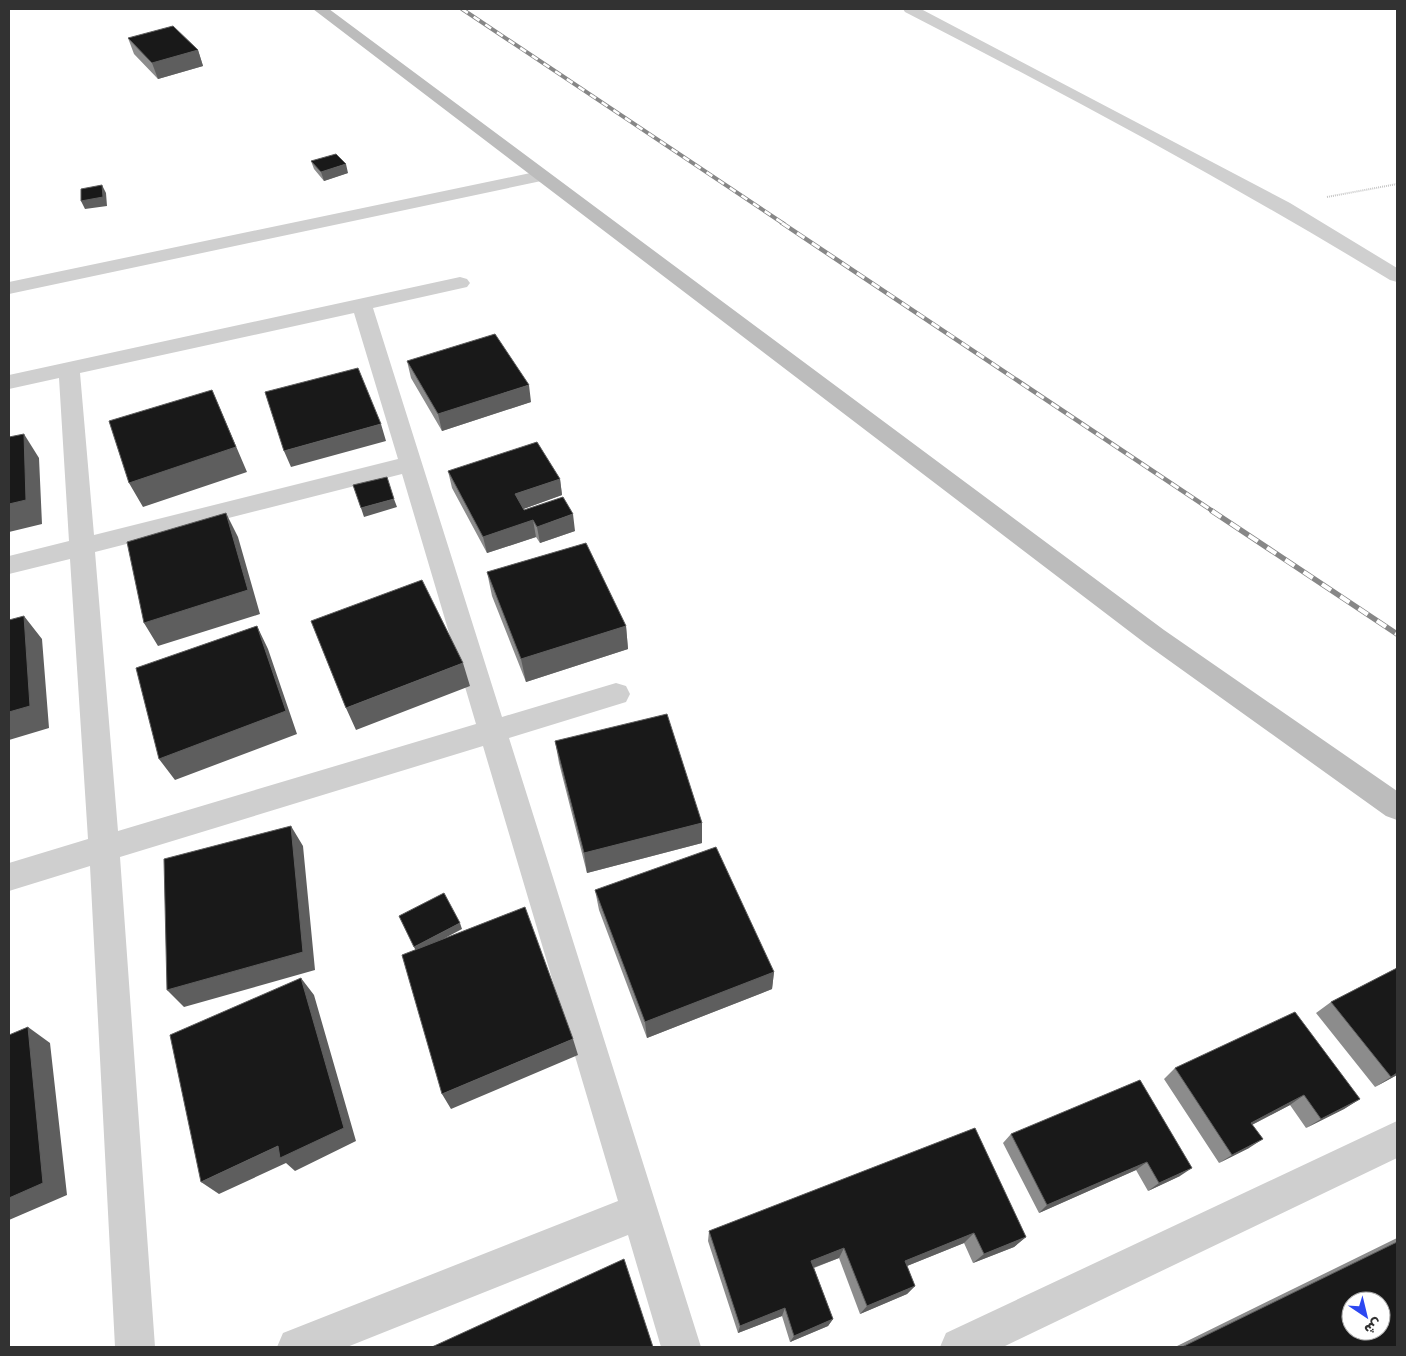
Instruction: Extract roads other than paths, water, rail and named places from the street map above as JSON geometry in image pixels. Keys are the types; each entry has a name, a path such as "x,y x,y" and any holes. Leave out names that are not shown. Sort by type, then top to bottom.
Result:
{"main road":[{"path":"320,9 1155,637 1397,807"}],"street":[{"path":"910,9 991,50 1283,208 1397,276"},
{"path":"9,288 540,176"},
{"path":"9,382 460,283"},
{"path":"362,305 680,1347"},
{"path":"69,369 104,848 135,1347"},
{"path":"9,565 411,464"},
{"path":"9,877 616,694"},
{"path":"960,1347 1397,1139"},
{"path":"296,1347 638,1212"}],"railway":[{"path":"462,9 784,224"},
{"path":"782,223 1214,512"},
{"path":"1212,511 1397,634"}]}
